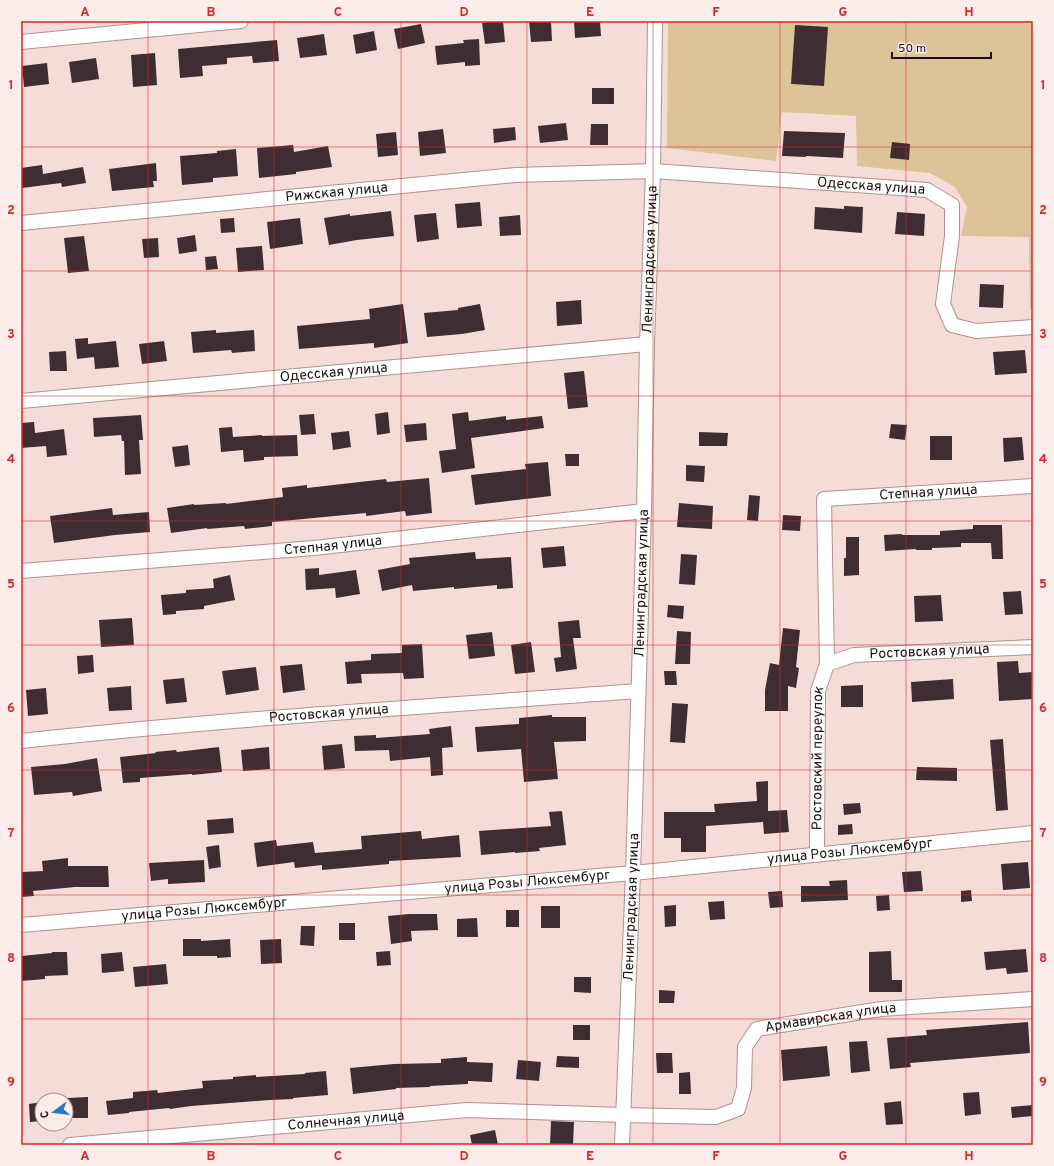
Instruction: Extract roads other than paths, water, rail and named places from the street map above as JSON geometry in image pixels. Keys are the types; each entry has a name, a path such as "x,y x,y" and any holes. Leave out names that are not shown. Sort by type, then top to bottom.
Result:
{"street":[{"path":"21,42 241,21"},
{"name":"Ленинградская улица","path":"622,1145 633,873 644,511 647,344 653,171 655,21"},
{"name":"Рижская улица","path":"21,222 516,175 653,171"},
{"name":"Одесская улица","path":"653,171 927,190 952,205 952,236 943,304 952,326 976,331 1033,327"},
{"name":"Одесская улица","path":"21,401 647,344"},
{"name":"Степная улица","path":"827,664 824,499 1033,486"},
{"name":"Степная улица","path":"21,571 314,548 644,511"},
{"name":"Ростовская улица","path":"827,664 854,655 1033,646"},
{"name":"Ростовский переулок","path":"817,854 818,690 827,664"},
{"name":"Ростовская улица","path":"21,741 134,729 289,716 638,691"},
{"name":"улица Розы Люксембург","path":"21,925 633,873 1033,833"},
{"name":"Армавирская улица","path":"623,1115 716,1117 738,1109 744,1088 745,1046 757,1029 881,1009 1033,999"},
{"name":"Солнечная улица","path":"70,1145 467,1110 623,1115"}]}
